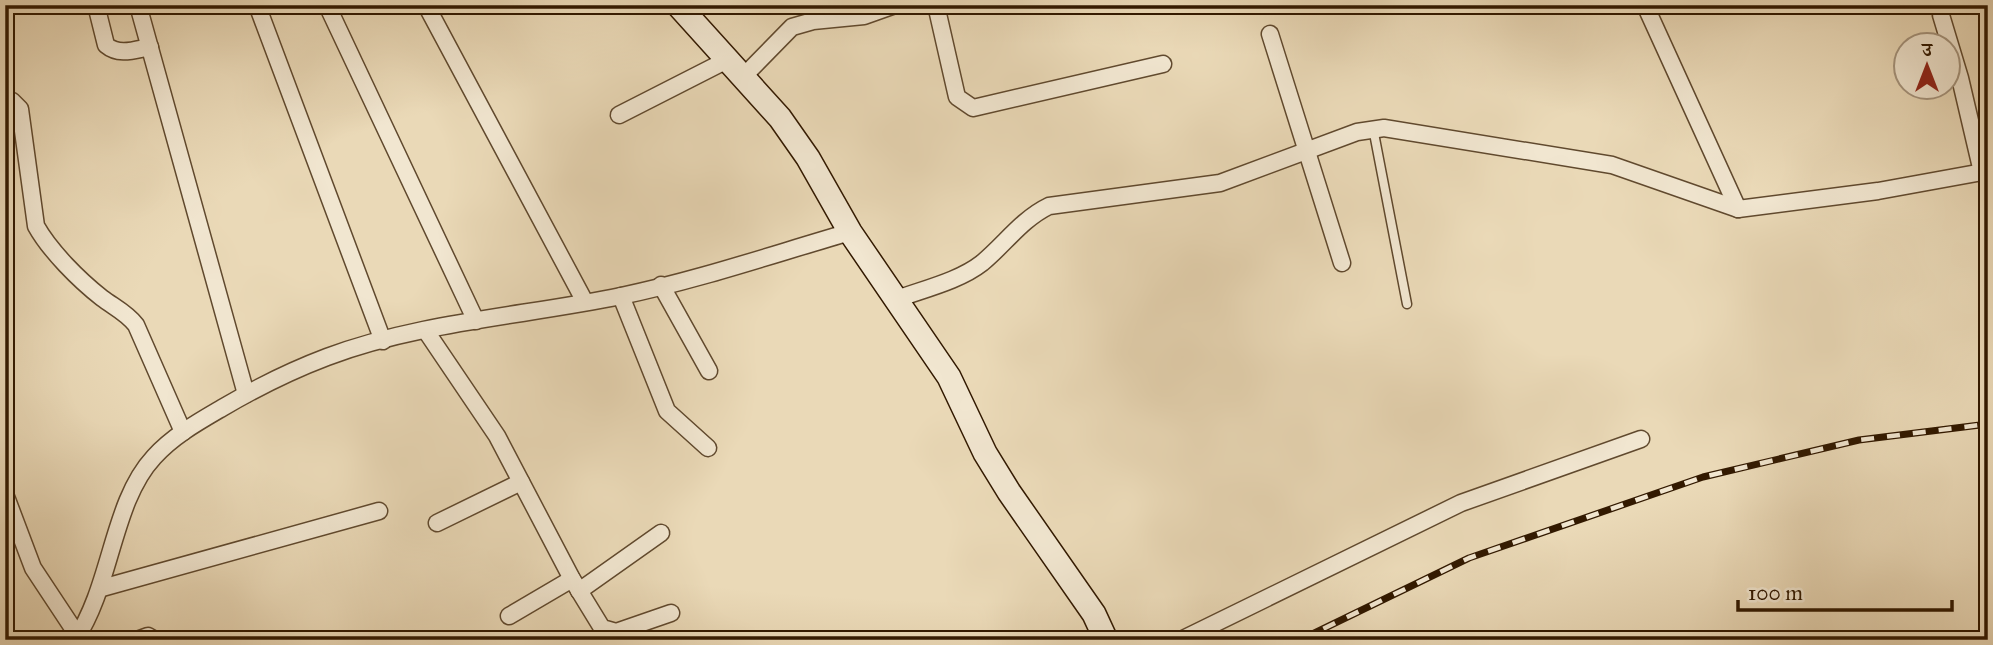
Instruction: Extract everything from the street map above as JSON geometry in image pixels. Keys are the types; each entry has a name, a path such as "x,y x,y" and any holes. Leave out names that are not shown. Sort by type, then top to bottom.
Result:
{"main road":[{"path":"678,5 780,118 808,158 850,232 949,377 985,453 1094,614 1106,640"}],"street":[{"path":"96,5 106,45 111,49 123,52 149,47"},
{"path":"138,5 246,394"},
{"path":"257,5 383,341"},
{"path":"327,5 476,321"},
{"path":"426,5 585,302"},
{"path":"743,77 792,27 813,21 864,16 895,5"},
{"path":"936,5 957,97 973,108 1163,64"},
{"path":"1645,5 1738,209"},
{"path":"897,299 967,272 1002,245 1029,217 1049,206 1220,183 1373,128 1446,135 1612,165 1738,209 1878,191 1985,172 1941,15"},
{"path":"1270,34 1342,263"},
{"path":"619,115 727,60"},
{"path":"5,100 12,100 20,109 36,226 45,240 100,296 136,325 183,432"},
{"path":"76,638 102,588 134,486 153,457 183,432 246,394 327,357 383,341 476,321 621,296 850,232"},
{"path":"662,285 709,371"},
{"path":"621,296 667,411 708,448"},
{"path":"426,331 497,436 576,585 602,628 611,633 670,613"},
{"path":"1181,640 1461,503 1641,439"},
{"path":"437,523 522,482"},
{"path":"5,494 33,568 76,638"},
{"path":"102,588 379,511"},
{"path":"509,616 576,585 661,533"},
{"path":"137,640 148,636 155,640"}],"lane":[{"path":"1373,128 1407,304"}],"railway":[{"path":"1300,640 1469,558 1703,477 1859,440 1988,424"}]}
